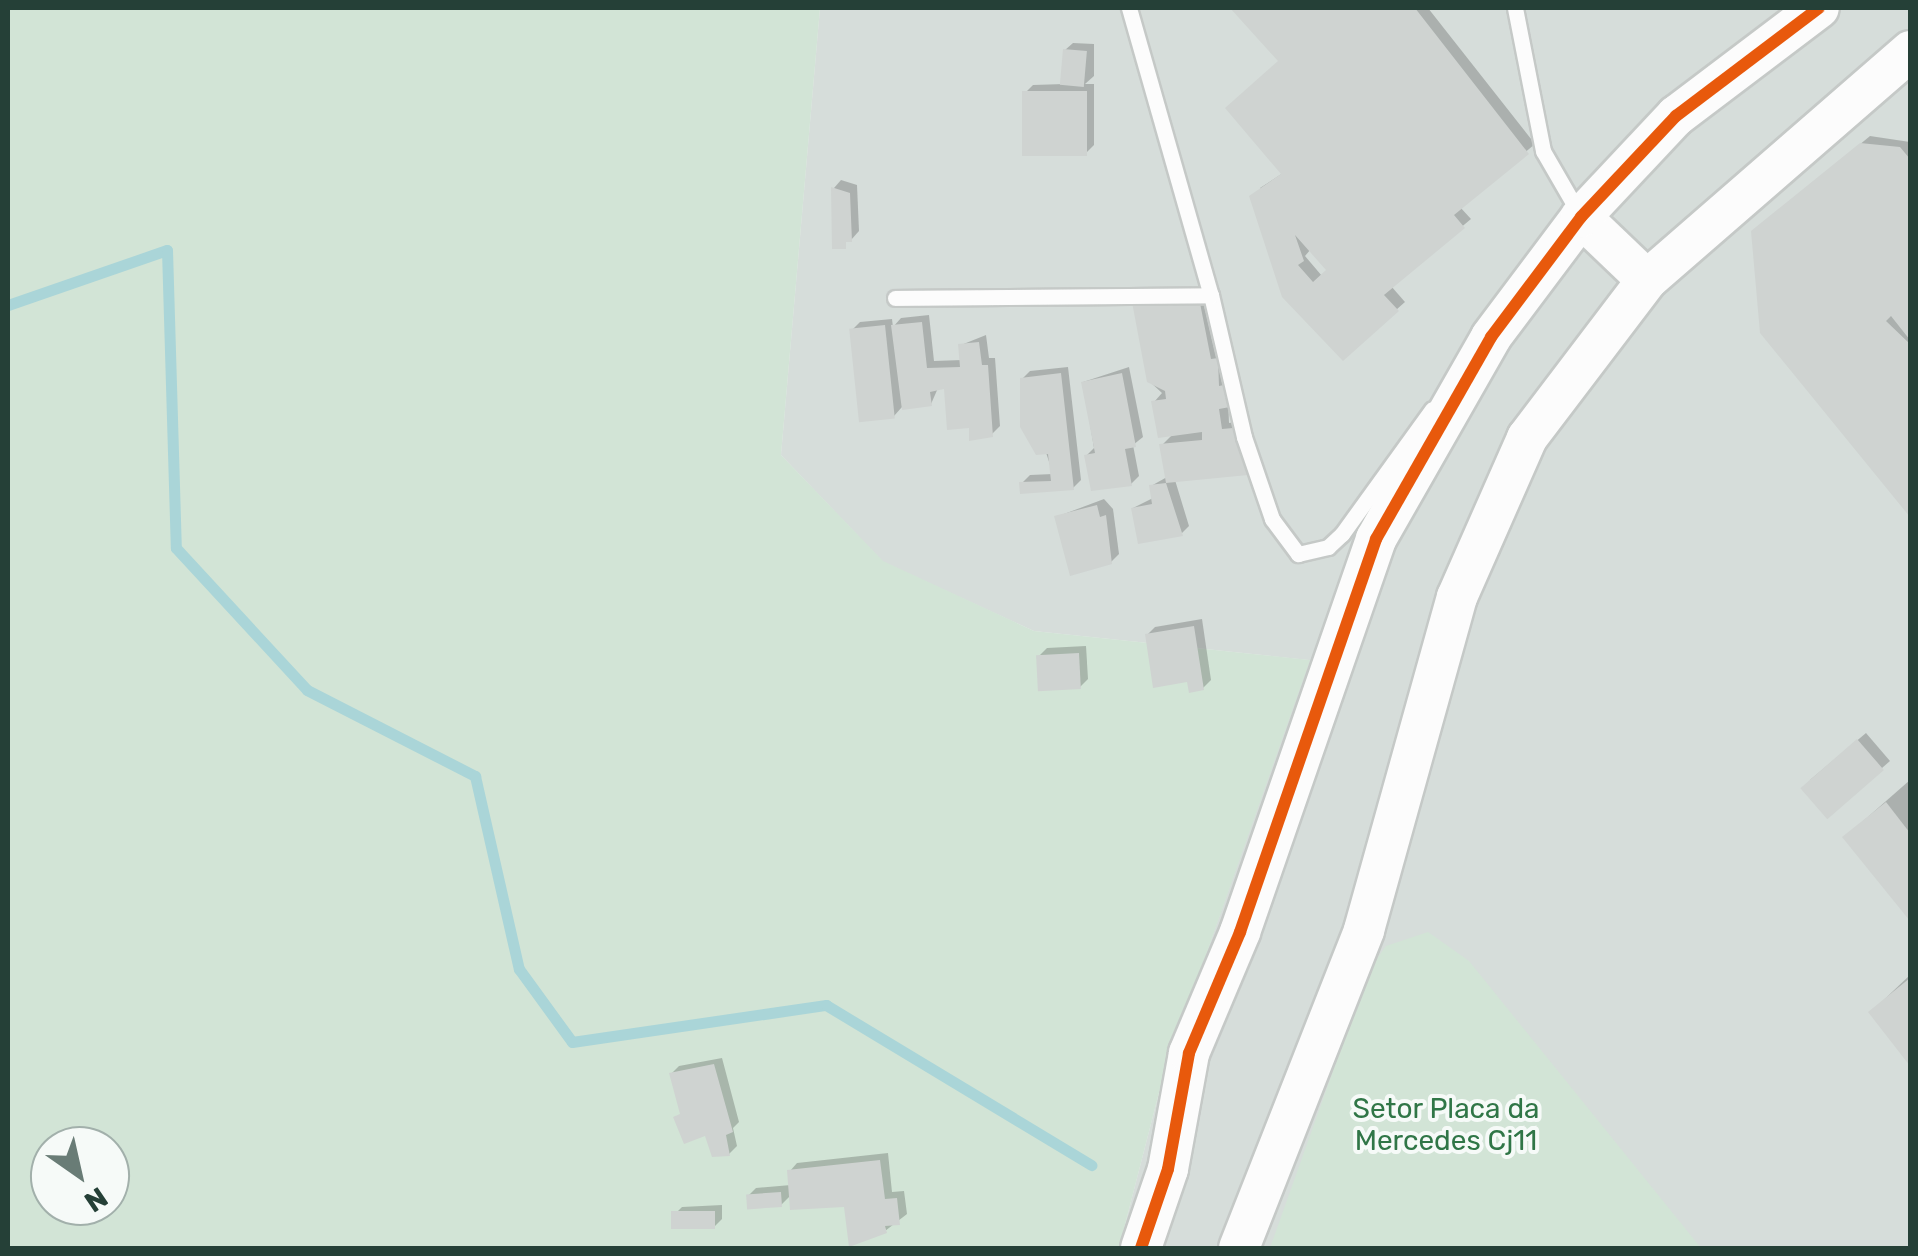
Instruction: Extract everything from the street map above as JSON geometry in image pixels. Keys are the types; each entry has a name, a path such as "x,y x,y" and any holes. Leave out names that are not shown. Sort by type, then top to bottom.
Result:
{"street":[{"path":"1141,1248 1168,1170 1189,1053 1240,932 1376,539 1491,337 1581,216 1676,116 1818,8"},
{"path":"1238,1248 1364,930 1457,597 1527,438 1647,280 1910,51"},
{"path":"1581,216 1647,280"}],"lane":[{"path":"1129,8 1211,295 1244,436 1272,519 1298,554 1328,547 1342,534 1422,418 1457,395"},
{"path":"1515,8 1543,151 1581,216"},
{"path":"895,298 1211,295"}],"shaded area":[{"path":"820,8 1910,8 1910,1248 1119,1248 1163,1077 1309,660 1034,631 883,562 781,455"}],"green space":[{"path":"8,8 820,8 781,455 883,561 1034,631 1310,660 1163,1077 1119,1248 8,1248"},
{"name":"Setor Placa da Mercedes Cj11","path":"1428,932 1469,961 1701,1248 1270,1248 1369,970 1386,946"}],"building":[{"path":"1230,8 1415,8 1529,154 1454,215 1465,228 1384,295 1399,311 1343,361 1282,297 1249,196 1281,174 1225,108 1278,61","holes":["1295,235 1326,270 1313,282 1298,265 1304,261"]},
{"path":"1063,49 1087,51 1084,87 1060,85"},
{"path":"1022,91 1087,91 1087,156 1022,156"},
{"path":"1860,143 1900,147 1910,159 1910,340 1891,316 1886,321 1910,344 1910,517 1760,333 1751,231"},
{"path":"831,187 850,193 852,242 846,242 846,249 832,249"},
{"path":"1132,302 1200,303 1211,359 1218,358 1219,386 1224,385 1230,407 1219,409 1222,429 1233,428 1248,475 1166,483 1159,444 1202,440 1202,432 1158,438 1151,401 1166,399 1165,391 1147,382"},
{"path":"922,322 927,368 960,367 958,344 979,342 982,365 988,365 993,437 969,441 969,428 947,430 944,389 930,392 932,406 902,410 891,325"},
{"path":"885,325 895,418 859,422 849,329"},
{"path":"1061,373 1074,490 1020,494 1019,482 1051,481 1048,454 1036,455 1020,427 1020,378"},
{"path":"1122,373 1136,447 1125,449 1132,486 1091,491 1084,455 1095,453 1081,382"},
{"path":"1166,483 1183,536 1138,544 1131,508 1152,504 1149,485"},
{"path":"1097,505 1100,517 1106,515 1112,564 1070,576 1054,516"},
{"path":"1194,626 1204,690 1189,693 1187,682 1153,688 1145,634"},
{"path":"1079,653 1081,689 1038,691 1036,655"},
{"path":"1857,739 1884,770 1827,819 1800,788"},
{"path":"1886,802 1910,833 1910,921 1842,837"},
{"path":"1910,978 1910,1066 1868,1012"},
{"path":"714,1064 733,1132 726,1135 730,1156 712,1157 705,1136 684,1144 673,1117 680,1114 669,1073"},
{"path":"880,1160 885,1199 897,1198 900,1225 885,1226 887,1233 849,1247 844,1207 790,1210 787,1170"},
{"path":"781,1192 782,1207 747,1209 746,1194"},
{"path":"671,1211 715,1211 715,1229 671,1229"}],"waterway":[{"path":"8,305 167,250 176,548 307,690 475,776 519,969 572,1042 826,1005 1091,1165"}],"cycle path":[{"path":"1141,1248 1168,1169 1189,1053 1240,932 1376,539 1491,337 1581,217 1676,116 1819,8"}]}
